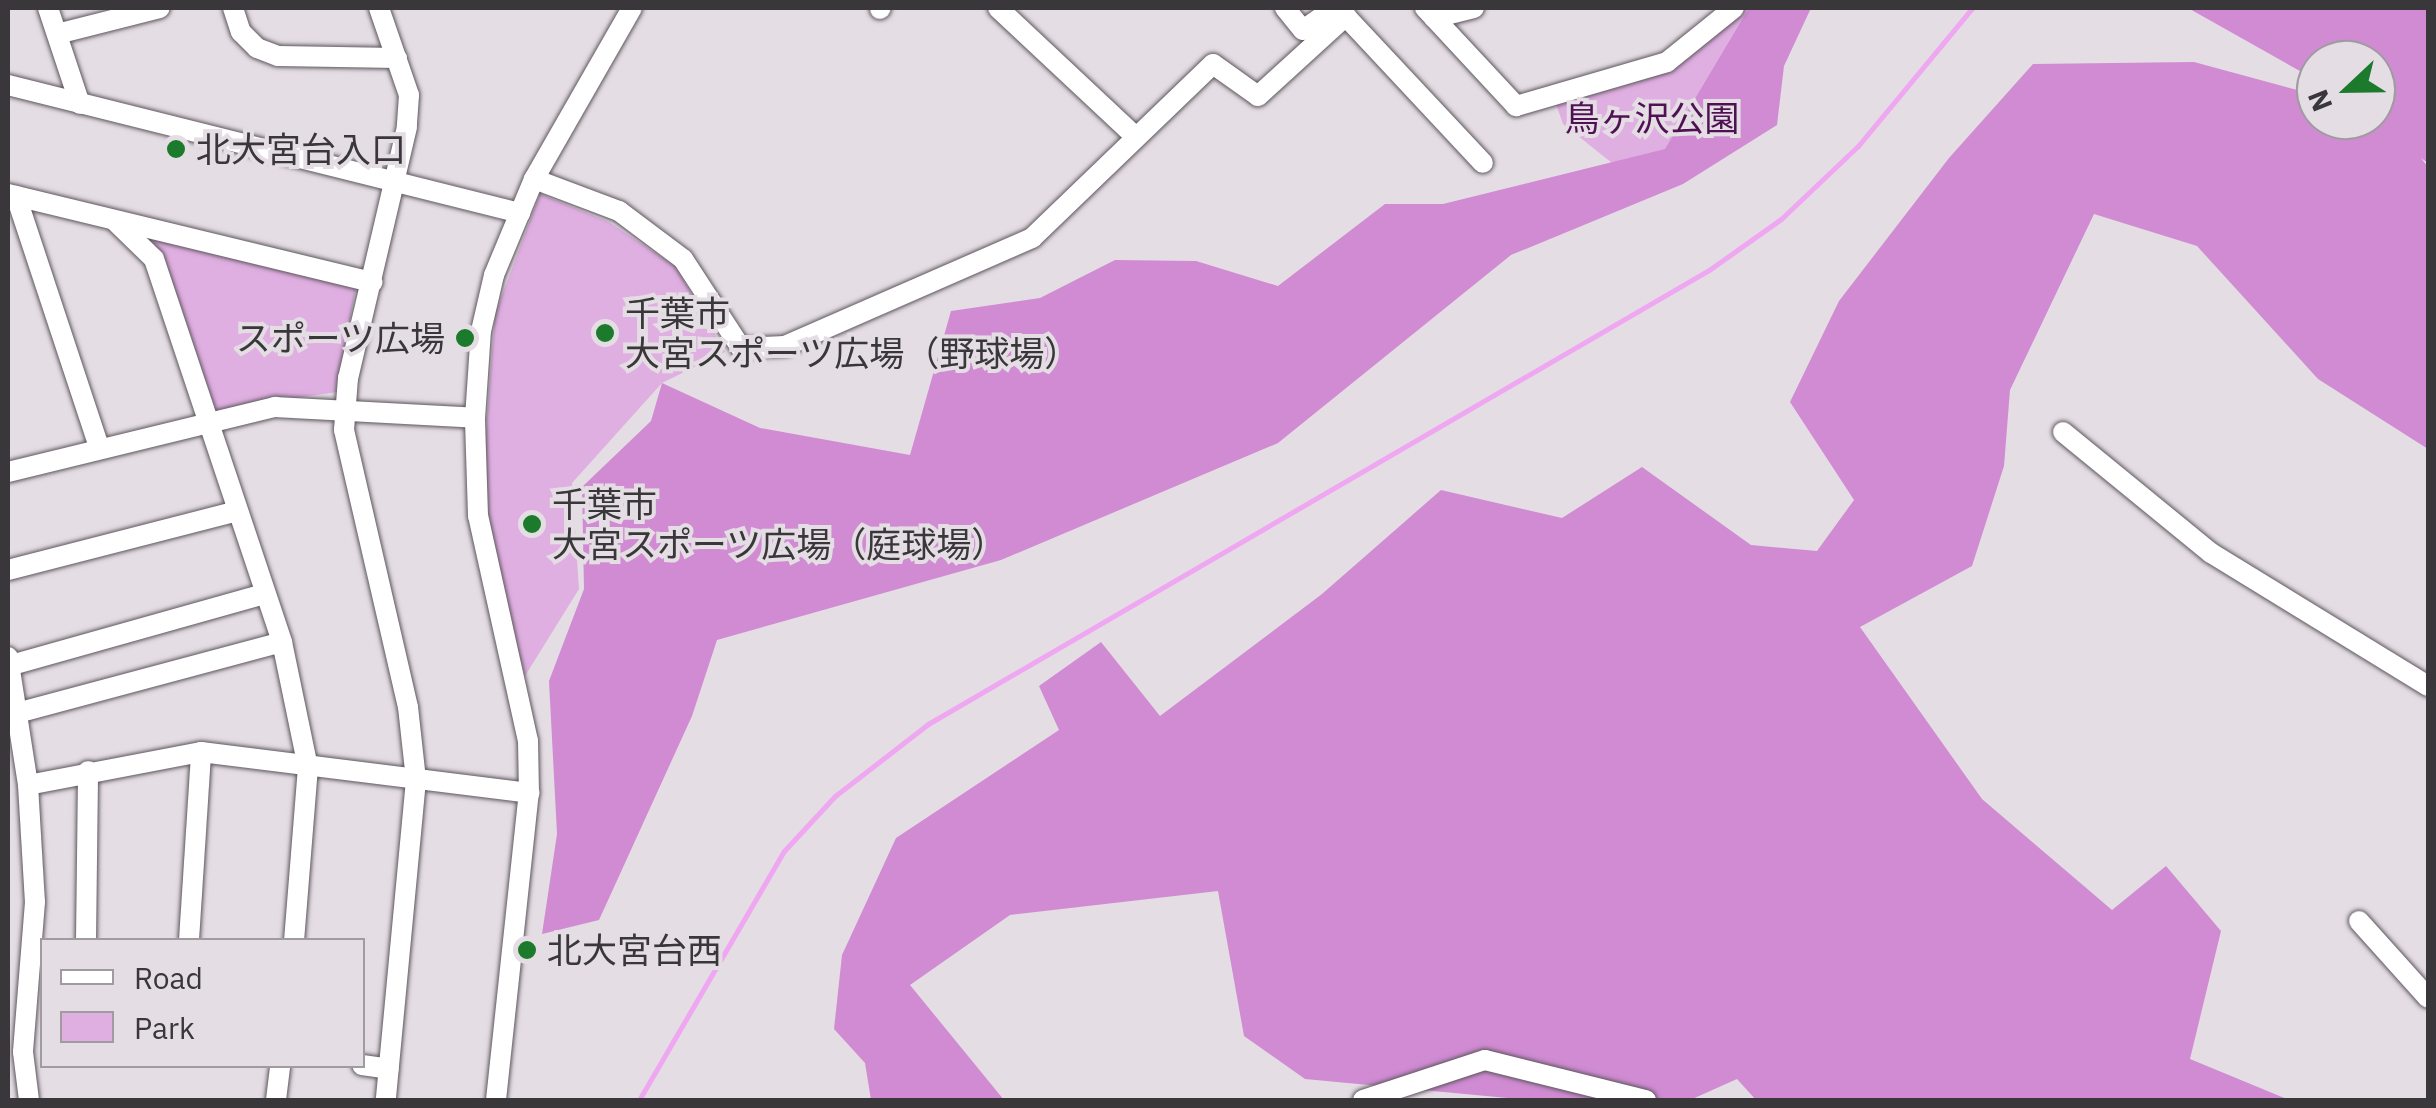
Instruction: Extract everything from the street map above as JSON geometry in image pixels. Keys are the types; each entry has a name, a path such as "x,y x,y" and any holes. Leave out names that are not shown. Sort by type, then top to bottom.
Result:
{"street":[{"path":"48,8 80,104"},
{"path":"233,8 241,32 256,48 278,56 397,58"},
{"path":"380,8 409,94 397,183 344,409 347,462 408,706 416,780 386,1100"},
{"path":"496,1100 529,793 521,690 478,516 475,418 482,331 494,275 534,178 632,8"},
{"path":"998,8 1136,137"},
{"path":"1285,8 1303,30 1340,10"},
{"path":"1430,13 1474,8"},
{"path":"1430,13 1516,106 1667,62 1734,8"},
{"path":"57,34 149,9"},
{"path":"534,178 619,211 683,259 741,348 785,346 1032,238 1213,64 1258,96 1340,10"},
{"path":"1340,10 1484,163"},
{"path":"8,85 520,213"},
{"path":"12,195 373,282"},
{"path":"12,195 99,447"},
{"path":"114,222 154,258 282,642 308,767 294,938"},
{"path":"8,472 275,407 475,418"},
{"path":"2064,432 2211,553 2428,686"},
{"path":"8,570 237,511"},
{"path":"8,666 265,594"},
{"path":"18,714 282,642"},
{"path":"8,658 28,785 35,902 22,1052 30,1100"},
{"path":"28,785 201,752 529,793"},
{"path":"189,938 201,752"},
{"path":"86,938 88,771"},
{"path":"2359,920 2428,998"},
{"path":"1363,1100 1485,1060 1646,1100"},
{"path":"365,1065 390,1069"},
{"path":"276,1100 280,1068"}],"green space":[{"name":"鳥ヶ沢公園","path":"1744,8 1757,8 1671,154 1617,167 1563,124 1556,104 1631,84 1688,58"},
{"name":"千葉市 大宮スポーツ広場（野球場）","path":"540,194 609,222 676,267 725,352 662,383 572,483 579,589 525,676 495,565 483,470 495,314"},
{"path":"158,236 356,286 337,392 216,410 153,240"}],"shaded area":[{"path":"1749,8 1811,8 1784,66 1777,125 1683,184 1511,255 1278,443 1001,560 717,640 692,716 599,920 542,934 557,834 549,681 584,589 582,487 651,421 662,383 760,428 910,455 951,311 1040,298 1115,260 1196,261 1278,286 1385,204 1443,204 1665,149"},
{"path":"2188,8 2428,8 2428,163 2421,158 2428,167 2428,449 2318,379 2197,246 2094,214 2010,390 2004,466 1972,566 1860,627 1982,799 2112,910 2166,866 2221,931 2190,1059 2289,1100 1756,1100 1737,1079 1690,1100 1529,1100 1305,1079 1244,1036 1218,891 1010,915 910,985 1004,1100 871,1100 865,1063 834,1029 842,955 896,838 1059,730 1039,686 1101,642 1160,716 1322,594 1441,490 1562,518 1642,467 1751,545 1817,551 1854,500 1790,402 1839,301 1949,158 2033,64 2194,62 2296,90 2296,140 2396,140 2396,40 2296,40 2296,69"}],"waterway":[{"path":"639,1100 784,851 835,796 928,724 1709,270 1781,219 1858,146 1972,8"}],"place":[{"name":"北大宮台入口","path":"176,149"},
{"name":"千葉市 大宮スポーツ広場（野球場）","path":"605,333"},
{"name":"スポーツ広場","path":"465,338"},
{"name":"千葉市 大宮スポーツ広場（庭球場）","path":"532,524"},
{"name":"北大宮台西","path":"527,950"}]}
